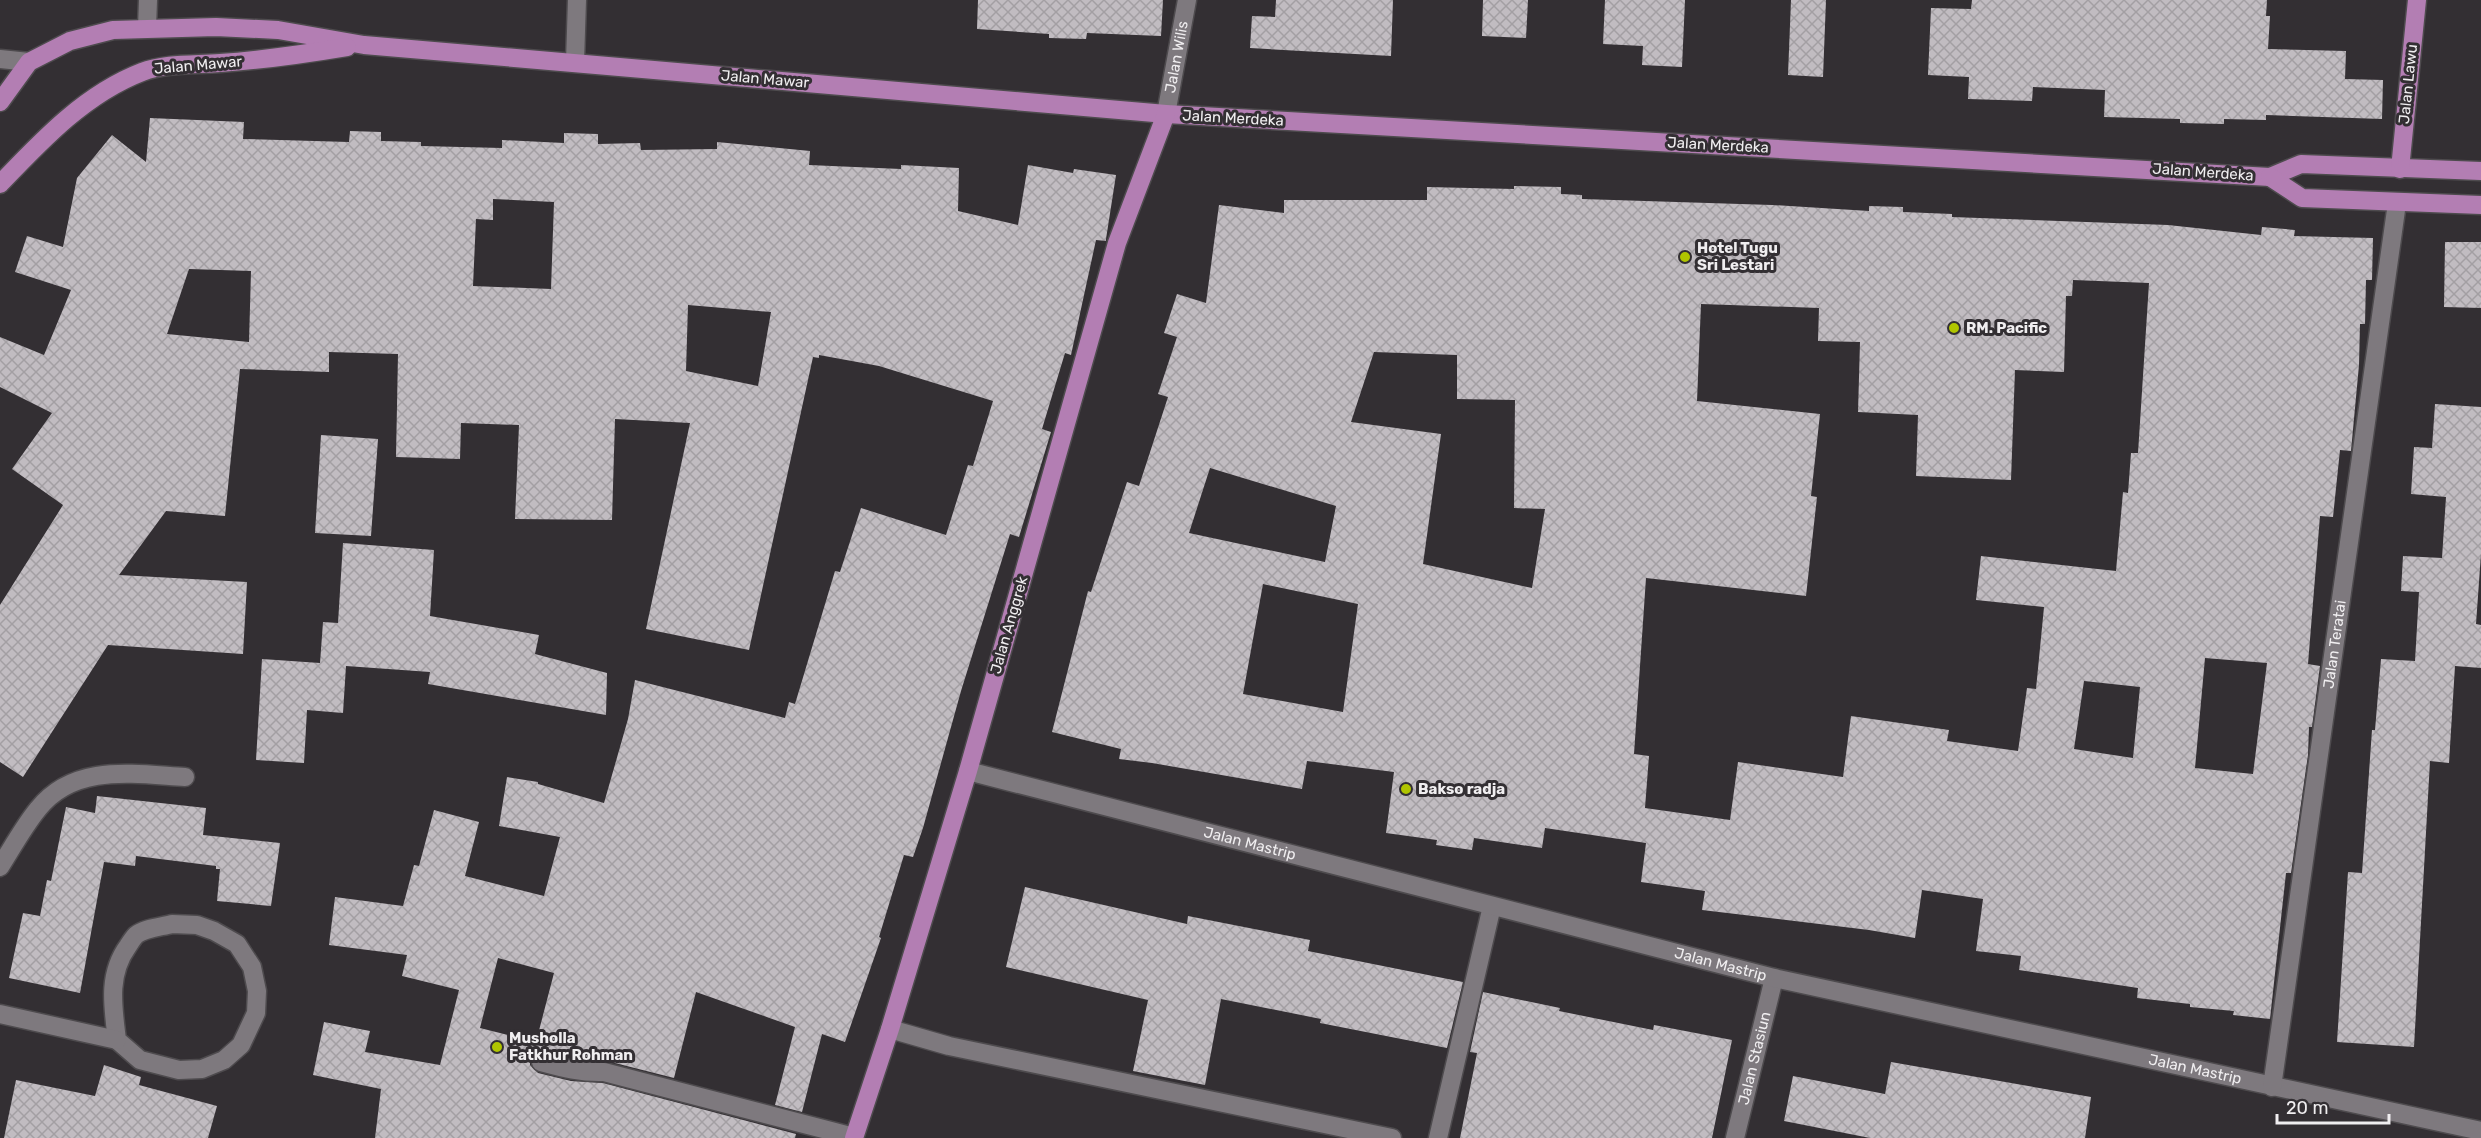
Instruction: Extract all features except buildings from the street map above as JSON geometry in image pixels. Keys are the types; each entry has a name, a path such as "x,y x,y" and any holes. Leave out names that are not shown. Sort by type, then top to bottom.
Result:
{"main road":[{"name":"Jalan Lawu","path":"2400,168 2417,0"},
{"name":"Jalan Mawar","path":"0,102 29,62 70,41 113,30 216,27 278,30 364,45 1166,114"},
{"name":"Jalan Mawar","path":"0,184 40,142 99,92 145,70 271,59 364,45"},
{"name":"Jalan Merdeka","path":"1166,114 2270,177 2301,164 2481,171"},
{"name":"Jalan Anggrek","path":"854,1138 890,1029 968,771 1117,243 1166,114"},
{"name":"Jalan Merdeka","path":"2270,177 2302,198 2481,205"}],"street":[{"path":"147,28 148,0"},
{"path":"576,62 577,0"},
{"name":"Jalan Wilis","path":"1166,114 1187,0"},
{"path":"0,59 29,62"},
{"name":"Jalan Teratai","path":"2272,1087 2397,203"},
{"name":"Jalan Mastrip","path":"968,771 1774,978 2481,1131"},
{"path":"0,867 38,808 60,787 82,778 112,773 185,777"},
{"path":"1438,1138 1492,906"},
{"path":"0,1014 117,1040 140,1060 179,1070 202,1069 224,1060 241,1045 256,1013 257,991 252,967 237,944 197,925 172,924 136,935 122,956 113,979 112,1002 117,1040"},
{"name":"Jalan Stasiun","path":"1736,1138 1774,978"},
{"path":"890,1029 949,1046 1392,1138"},
{"path":"542,1062 567,1070 588,1073 604,1072 854,1138"}],"place":[{"name":"Hotel Tugu Sri Lestari","path":"1685,257"},
{"name":"RM. Pacific","path":"1954,328"},
{"name":"Bakso radja","path":"1406,789"},
{"name":"Musholla Fatkhur Rohman","path":"497,1047"}]}
